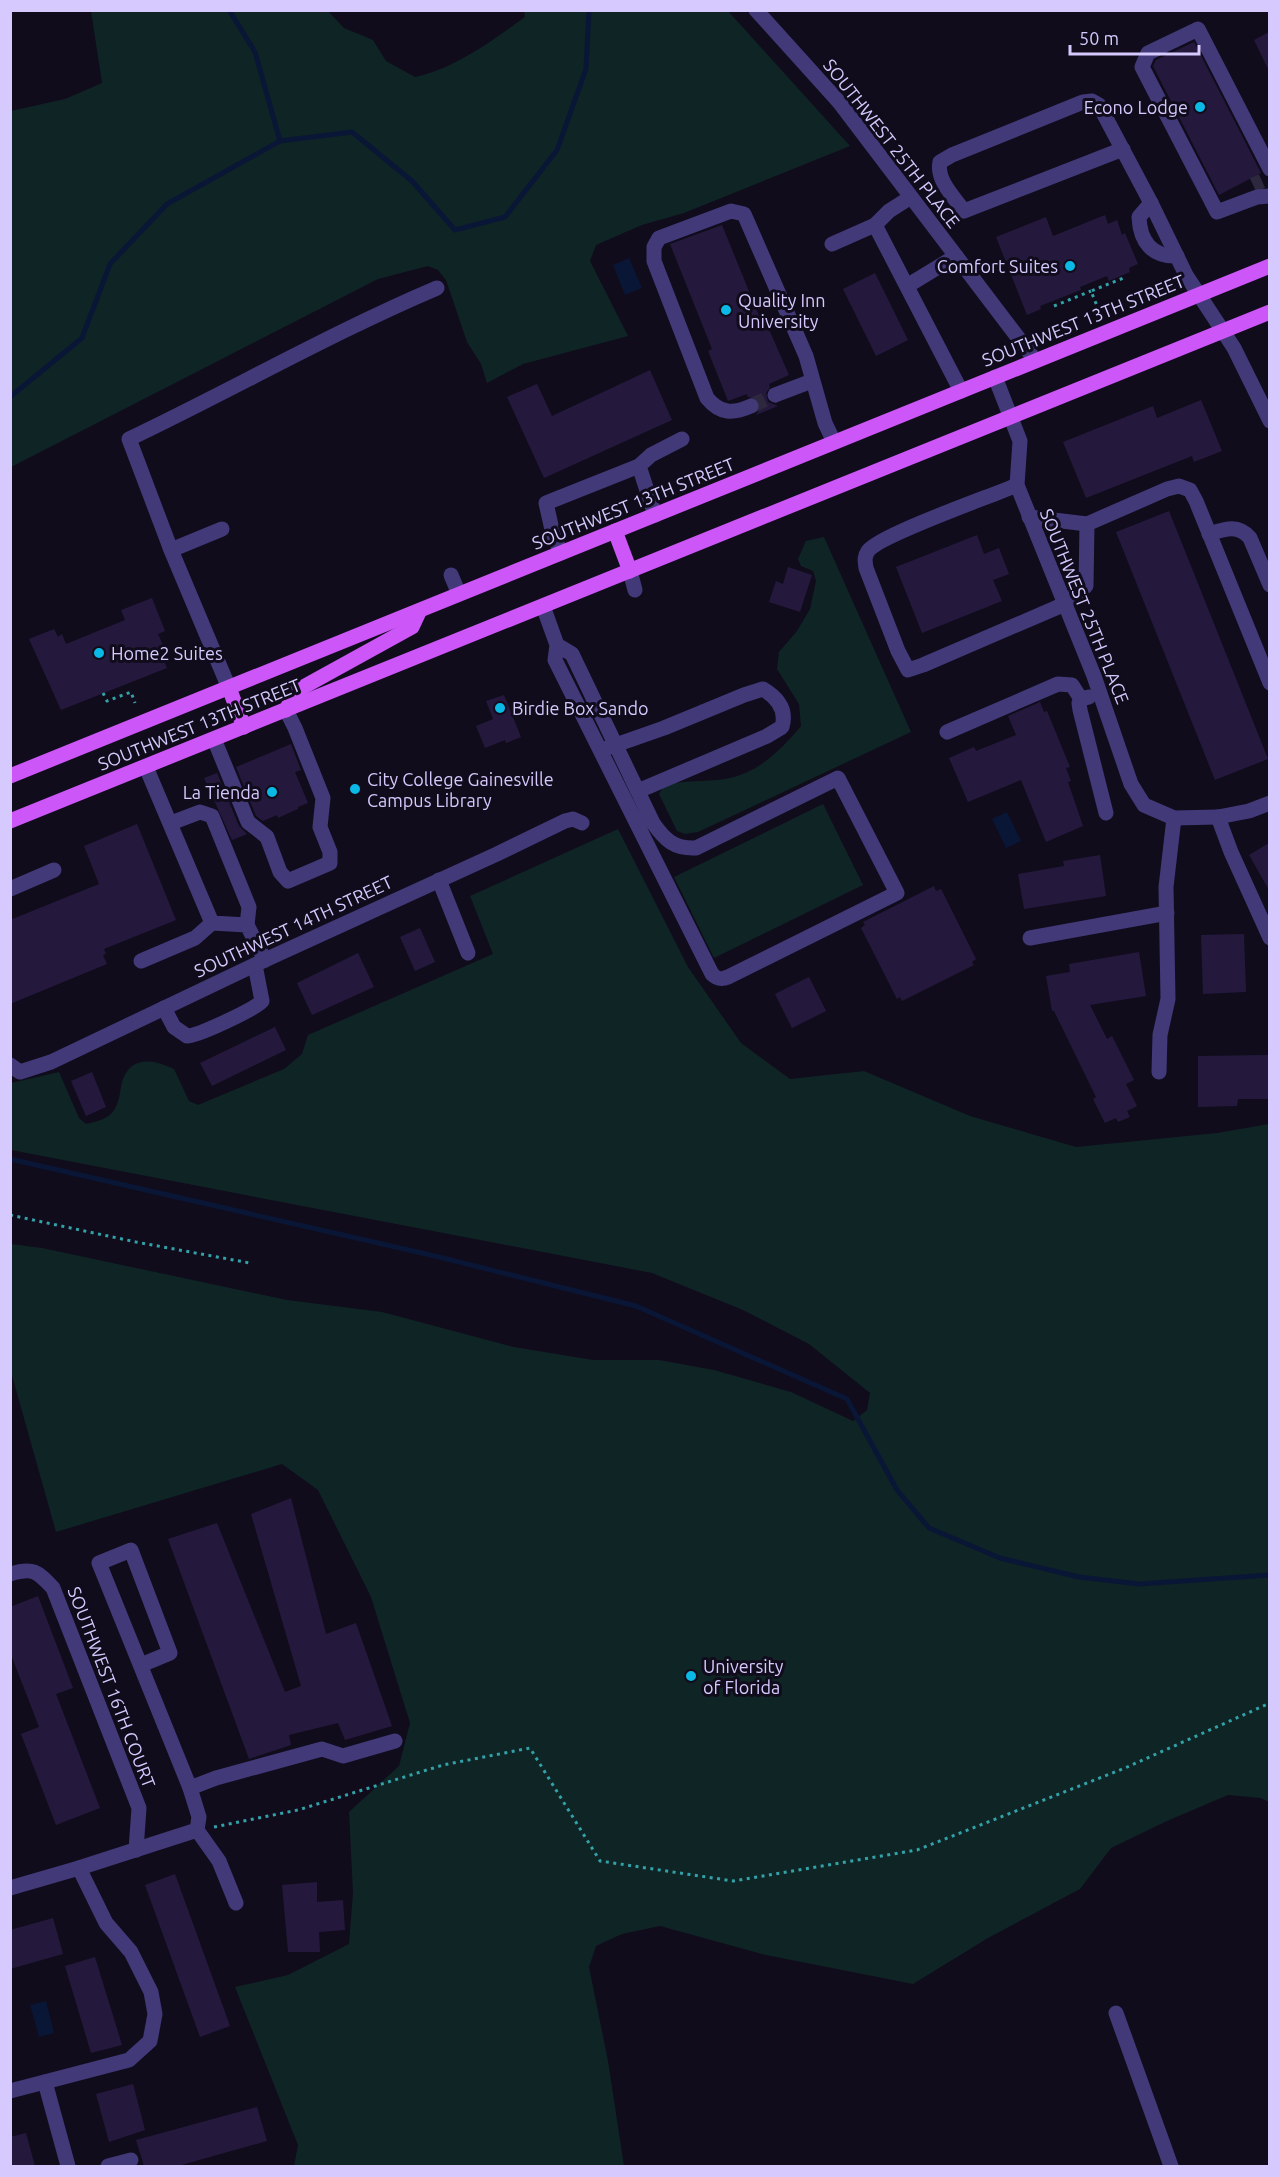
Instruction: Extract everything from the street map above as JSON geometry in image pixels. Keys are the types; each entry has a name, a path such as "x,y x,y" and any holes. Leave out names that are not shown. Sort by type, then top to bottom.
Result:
{"main road":[{"name":"SOUTHWEST 13TH STREET","path":"10,776 1269,266"},
{"name":"SOUTHWEST 13TH STREET","path":"10,821 1269,312"},
{"path":"615,531 630,571"},
{"path":"286,710 296,691 412,627 419,612"},
{"path":"229,688 244,727"}],"street":[{"name":"SOUTHWEST 25TH PLACE","path":"756,10 839,102 1035,360"},
{"path":"1246,201 1247,192 1263,178 1198,29 1148,53 1142,67 1217,212 1246,201 1269,196"},
{"path":"1123,149 964,211 942,180 938,170 940,162 952,155 1083,102 1092,101 1099,105 1123,149 1186,275 1234,348 1269,421"},
{"path":"832,244 875,225 889,211 911,197"},
{"path":"1150,202 1139,217 1143,235 1155,253 1177,256"},
{"path":"751,406 739,411 725,412 714,407 706,398 654,261 654,247 659,238 731,211 744,214 806,356 825,423 834,442"},
{"path":"875,225 961,391"},
{"path":"907,286 956,256"},
{"path":"229,688 171,549 129,439 382,311 437,288"},
{"name":"SOUTHWEST 25TH PLACE","path":"995,377 1020,441 1017,485 1101,694 1131,784 1144,805 1179,818"},
{"path":"775,395 812,381"},
{"path":"561,553 553,534 546,503 639,466 651,455 682,439"},
{"path":"639,466 655,515"},
{"path":"1017,485 894,535 873,545 868,551 865,558 866,568 898,651 908,670 1058,607 1086,586 1087,524"},
{"path":"1029,517 1087,524 1167,489 1179,486 1190,490 1269,683"},
{"path":"1209,534 1228,528 1245,532 1250,538 1269,585"},
{"path":"171,549 222,529"},
{"path":"630,571 635,590"},
{"path":"451,575 459,594"},
{"path":"543,606 557,645 555,660 716,978 722,980 897,893 838,778 696,848 684,849 674,846 662,836 653,823 572,654 557,645"},
{"path":"947,732 1058,684 1072,685 1081,699"},
{"path":"601,750 763,689 774,696 785,717 782,727 767,736 638,791"},
{"path":"1081,699 1101,694"},
{"path":"1081,699 1080,710 1106,813"},
{"path":"214,739 248,822 267,837 280,872 288,881 330,863 330,852 320,827 323,798 286,710"},
{"path":"146,766 212,923"},
{"path":"1159,1072 1160,1035 1168,999 1166,887 1179,818 1218,817 1249,811 1269,803"},
{"path":"164,1008 174,1027 187,1036 257,1006 262,1001 260,963 247,925 249,907 212,816 200,812 171,823"},
{"path":"1218,817 1269,938"},
{"name":"SOUTHWEST 14TH STREET","path":"15,1068 51,1062 565,821 573,819 582,823"},
{"path":"10,889 54,870"},
{"path":"439,880 468,953"},
{"path":"1030,938 1167,913"},
{"path":"141,961 195,938 212,923 247,925"},
{"path":"141,1665 170,1653 131,1550 99,1563 190,1788 199,1817 197,1830 219,1861 236,1903"},
{"name":"SOUTHWEST 16TH COURT","path":"10,1574 28,1569 40,1574 53,1588 139,1808 136,1850"},
{"path":"190,1788 216,1778 322,1749 344,1756 395,1741"},
{"path":"10,1887 79,1868 197,1830"},
{"path":"10,2091 129,2060 150,2041 155,2014 151,1992 131,1952 106,1923 79,1868"},
{"path":"1116,2013 1171,2166"},
{"path":"45,2082 68,2166"},
{"path":"108,2166 131,2160"}],"path":[{"path":"1054,306 1126,277"},
{"path":"1091,291 1099,310"},
{"path":"103,693 107,701 131,692 135,703"},
{"path":"10,1215 250,1263"},
{"path":"197,1830 298,1810 443,1765 530,1748 600,1861 733,1881 917,1850 1125,1768 1269,1703"}],"green space":[{"path":"91,11 328,11 344,28 373,40 386,61 415,77 445,67 473,53 525,17 524,11 728,11 850,146 684,213 642,225 596,245 590,261 628,336 523,364 487,383 481,364 467,342 446,280 438,270 428,266 378,279 11,467 11,111 65,99 102,83"},
{"path":"824,537 911,732 698,832 685,834 677,831 659,794 664,785 725,779 748,772 768,760 801,726 799,704 777,669 779,652 797,631 810,609 816,581 813,571 801,566 798,559 806,541"},
{"path":"823,804 863,885 714,958 674,877"},
{"name":"University of Florida","path":"618,829 688,967 741,1043 790,1079 864,1071 970,1116 1076,1147 1217,1133 1269,1124 1269,1802 1261,1798 1228,1795 1111,1848 1080,1889 988,1938 913,1984 766,1955 660,1926 622,1934 596,1946 589,1967 608,2061 624,2166 294,2166 298,2145 235,1987 288,1975 349,1944 353,1893 349,1812 399,1766 410,1723 371,1597 318,1490 282,1464 56,1532 11,1372 11,1244 42,1248 287,1300 382,1312 514,1347 593,1360 659,1360 714,1370 791,1392 853,1421 867,1410 870,1393 809,1344 743,1310 652,1273 11,1150 11,1083 59,1072 79,1118 86,1124 96,1122 111,1114 118,1101 127,1071 139,1063 153,1062 174,1069 189,1101 198,1105 284,1069 302,1054 308,1035 493,954 470,896"}],"water":[{"path":"629,258 642,288 625,295 613,265"},
{"path":"1007,812 1021,841 1006,848 992,819"},
{"path":"46,2001 54,2033 39,2037 30,2005"}],"building":[{"path":"1269,32 1269,71 1254,40"},
{"name":"Econo Lodge","path":"1194,42 1261,173 1219,195 1153,66 1156,60"},
{"name":"Comfort Suites","path":"1105,215 1108,224 1117,220 1122,235 1125,233 1138,264 1129,268 1130,272 1109,281 1107,276 1080,287 1081,290 1040,306 1041,309 1027,315 996,237 1046,217 1053,236"},
{"name":"Quality Inn University","path":"722,225 764,328 768,327 789,375 769,384 770,387 766,393 768,402 778,406 756,415 761,407 757,398 748,397 747,394 728,401 708,351 712,349 670,244"},
{"path":"875,273 908,340 876,356 843,289"},
{"path":"650,370 672,420 544,478 507,397 537,384 552,416"},
{"path":"1201,400 1222,451 1194,462 1192,456 1086,498 1063,442 1153,406 1157,418"},
{"path":"1169,511 1268,759 1215,780 1116,532"},
{"path":"977,535 984,554 999,548 1009,574 993,580 1002,601 922,633 896,567"},
{"path":"788,567 812,575 800,612 769,602 776,581 783,584"},
{"name":"Home2 Suites","path":"152,598 165,631 158,634 166,652 161,654 167,668 61,710 29,639 54,629 58,637 62,634 66,644 125,620 121,610"},
{"path":"504,695 521,737 506,743 505,740 485,748 476,726 493,719 486,701"},
{"path":"1040,702 1044,712 1047,711 1070,767 1066,768 1071,781 1068,782 1083,826 1046,842 1021,780 968,802 949,758 974,747 976,751 1016,735 1008,716"},
{"path":"291,744 301,770 295,772 308,803 278,818 277,815 263,821 256,816 236,767"},
{"path":"217,773 239,826 247,834 232,840 204,778"},
{"path":"137,824 176,920 104,949 106,954 103,955 107,964 10,1004 10,920 99,884 84,846"},
{"path":"1269,843 1269,890 1249,855"},
{"path":"1100,855 1106,896 1024,909 1018,874 1064,866 1063,861"},
{"path":"934,886 936,891 941,889 976,959 972,962 974,965 902,1001 900,997 897,999 861,928 865,925 863,922"},
{"path":"420,928 435,962 415,971 400,937"},
{"path":"1244,934 1246,992 1203,994 1201,935"},
{"path":"1139,952 1146,996 1090,1005 1107,1039 1112,1036 1134,1080 1126,1084 1137,1106 1127,1111 1130,1117 1118,1122 1116,1118 1105,1123 1093,1099 1096,1097 1052,1011 1046,976 1070,972 1069,964"},
{"path":"358,953 374,987 312,1015 297,983"},
{"path":"809,977 826,1011 792,1028 775,994"},
{"path":"275,1027 286,1050 212,1086 200,1063"},
{"path":"1269,1055 1269,1099 1238,1099 1237,1106 1198,1107 1198,1056"},
{"path":"92,1072 106,1107 86,1116 71,1081"},
{"path":"291,1498 326,1634 356,1623 392,1726 345,1740 338,1723 289,1735 291,1745 249,1759 168,1539 217,1523 285,1692 301,1686 251,1514"},
{"path":"38,1596 73,1688 56,1694 100,1808 56,1825 21,1734 39,1727 10,1652 10,1607"},
{"path":"175,1874 230,2026 200,2037 145,1885"},
{"path":"317,1882 317,1902 343,1900 345,1930 319,1932 320,1952 288,1952 282,1885"},
{"path":"53,1918 63,1954 10,1969 10,1930"},
{"path":"95,1957 122,2045 91,2053 65,1966"},
{"path":"133,2084 145,2130 109,2142 96,2094"},
{"path":"257,2107 267,2141 178,2166 144,2166 136,2140"},
{"path":"26,2133 35,2166 10,2166 10,2137"}],"waterway":[{"path":"229,10 255,52 280,141"},
{"path":"10,397 82,338 110,264 167,204 280,141 352,132 412,181 455,230 505,217 557,150 586,69 589,10"},
{"path":"10,1159 435,1256 636,1306 847,1399 897,1490 929,1528 1000,1558 1079,1577 1139,1584 1270,1575"}],"tunnel":[{"path":"1253,185 1262,181"},
{"path":"751,406 775,395"}],"place":[{"name":"Econo Lodge","path":"1200,107"},
{"name":"Comfort Suites","path":"1070,266"},
{"name":"Quality Inn University","path":"726,310"},
{"name":"Home2 Suites","path":"99,653"},
{"name":"Birdie Box Sando","path":"500,708"},
{"name":"City College Gainesville Campus Library","path":"355,789"},
{"name":"La Tienda","path":"272,792"},
{"name":"University of Florida","path":"691,1676"}]}
